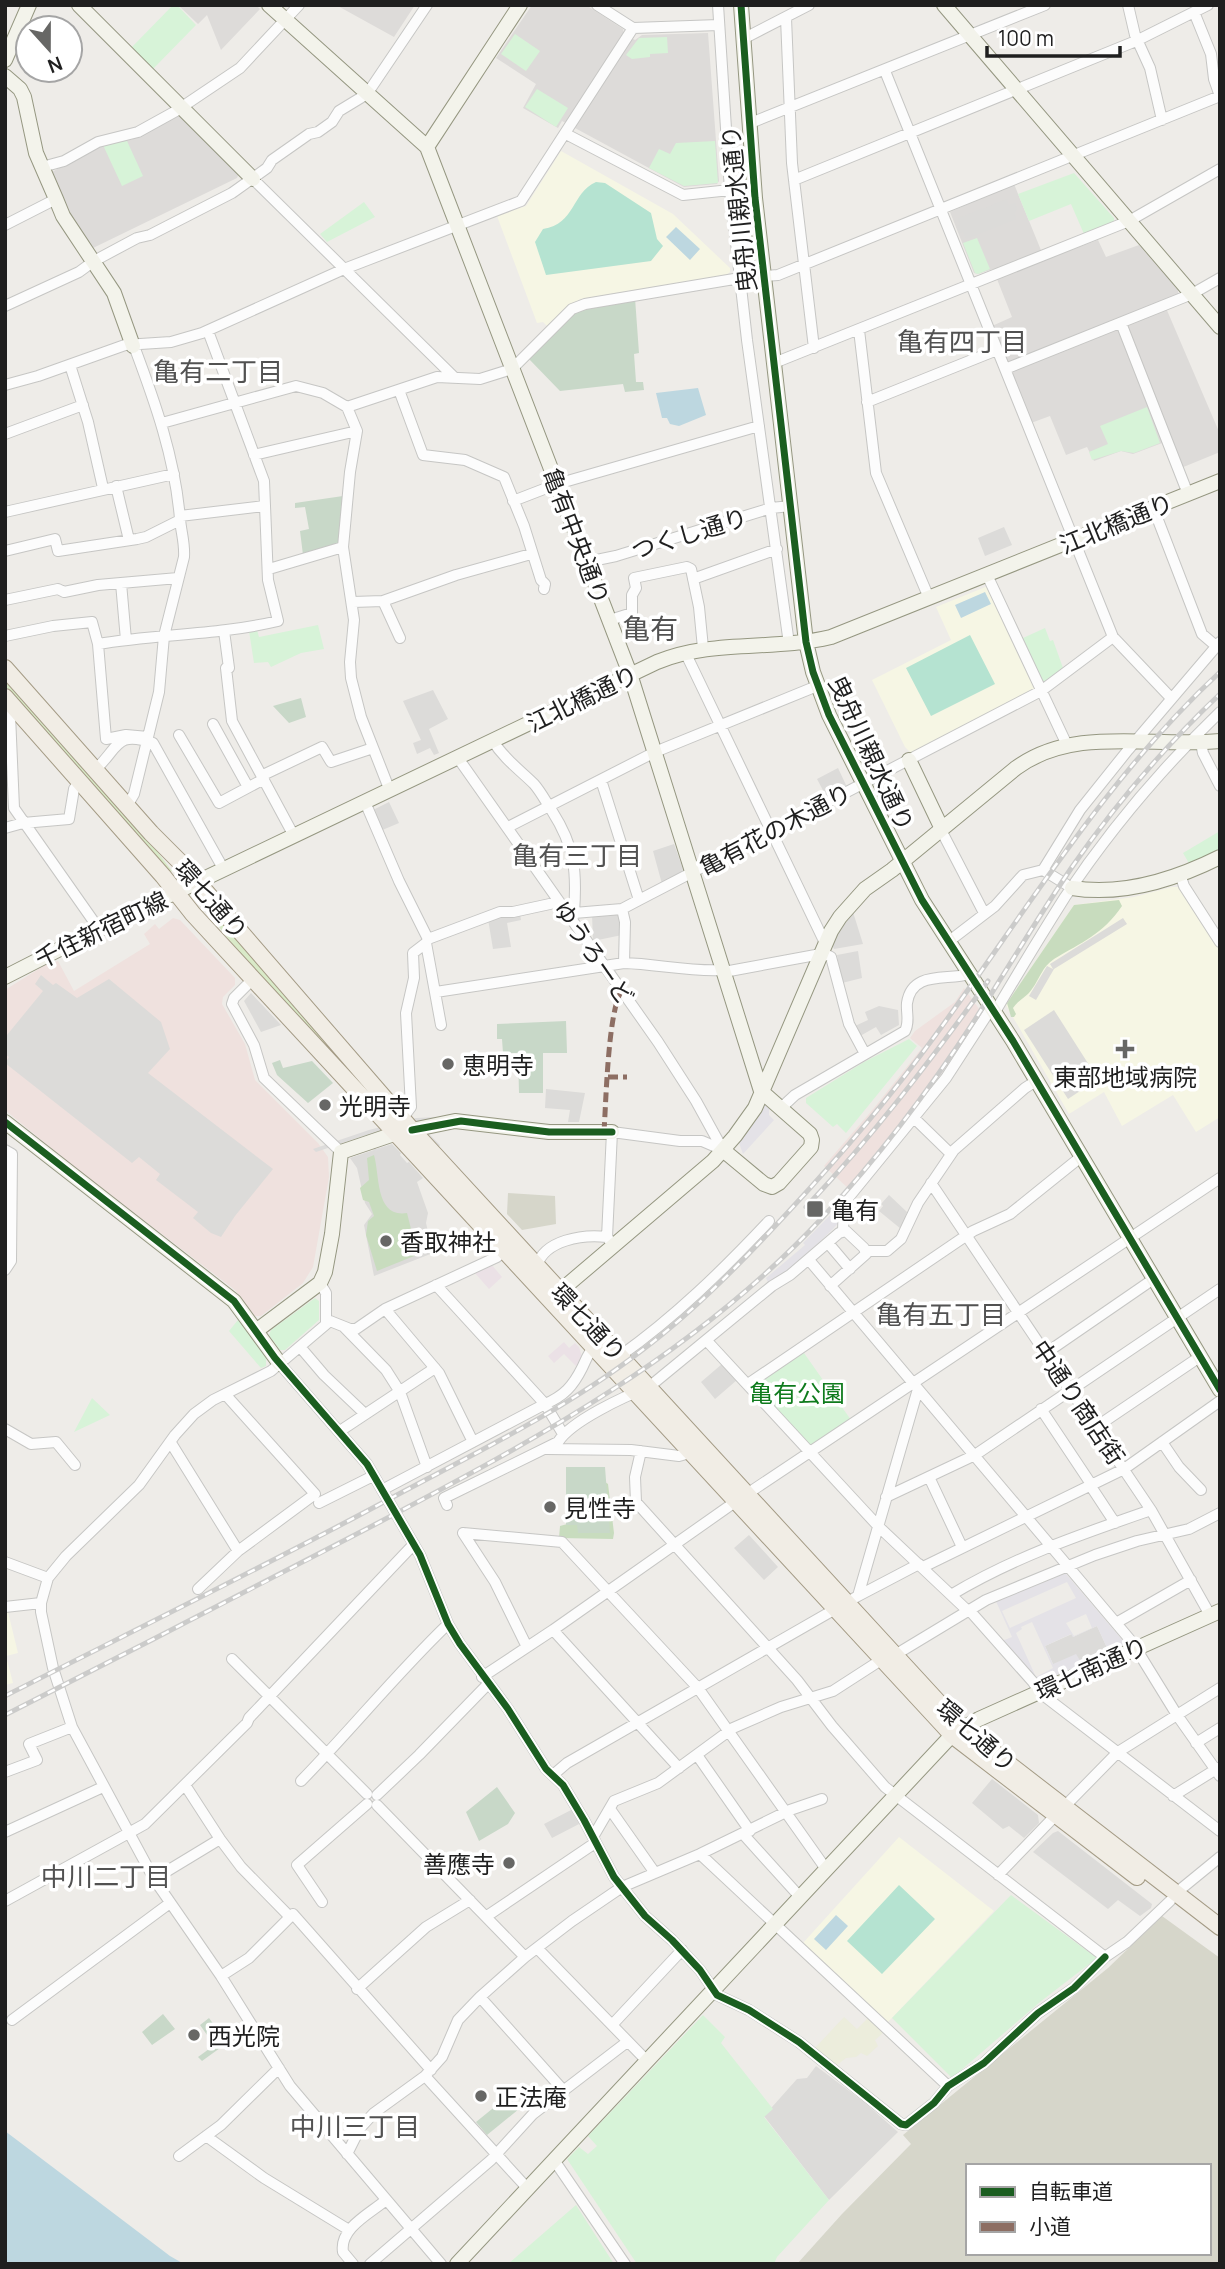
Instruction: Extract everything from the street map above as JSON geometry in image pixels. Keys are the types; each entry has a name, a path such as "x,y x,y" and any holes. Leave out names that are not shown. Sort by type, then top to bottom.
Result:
{"main road":[{"name":"環七通り","path":"5,668 197,882 504,1250 620,1356 690,1453 741,1498"},
{"name":"環七通り","path":"9,700 193,914 537,1266 594,1347 642,1390 741,1498 846,1603 888,1658 957,1731 1173,1897 1220,1940"},
{"name":"環七通り","path":"1173,1897 1220,1927"}],"street":[{"path":"5,60 29,5"},
{"path":"79,5 455,378"},
{"path":"269,5 428,147 520,5"},
{"path":"42,167 64,161 97,142 138,132 182,107 240,68 299,5"},
{"path":"5,306 79,272 93,261 232,194 267,168 272,160 309,134 318,132 332,122 339,111 367,94 427,5"},
{"path":"597,5 633,28 719,25"},
{"path":"718,5 730,190 789,644"},
{"name":"曳舟川親水通り","path":"741,5 748,124 764,276 806,642 817,686 902,861 948,942 1037,1081 1220,1390"},
{"path":"743,39 809,5"},
{"path":"944,5 1220,327"},
{"path":"748,124 1045,5"},
{"path":"1128,5 1150,68 1162,120"},
{"path":"794,180 1138,40 1208,5"},
{"path":"347,407 437,377 480,379 512,369 572,309 598,300 740,278 778,275 1220,96 1214,79 1211,54 1194,12"},
{"path":"786,18 794,180 814,348"},
{"path":"5,385 125,345 171,342 208,331 344,269 521,201 633,28"},
{"path":"885,71 1113,637 1171,698"},
{"path":"5,76 20,89 24,97 36,153 55,200 118,302 162,423 174,474 185,544 164,636 159,692 134,794 127,806"},
{"path":"566,134 683,195 730,190"},
{"name":"亀有中央通り","path":"428,147 630,674 761,1091"},
{"path":"774,363 1129,220 1220,169"},
{"path":"5,225 55,200"},
{"path":"1005,369 1192,294 1220,278"},
{"path":"1121,323 1188,494"},
{"path":"859,330 876,473 929,598"},
{"path":"98,644 224,631 278,621 268,580 264,481 208,331"},
{"path":"867,402 998,350"},
{"path":"70,365 83,405 103,488"},
{"path":"162,423 296,386 323,393 347,407 356,431 343,547 353,602 351,678 360,717 390,791"},
{"path":"399,390 423,455 465,460 504,477 524,526 531,554 545,584 544,589"},
{"path":"5,434 83,405"},
{"path":"513,501 557,484 759,426"},
{"path":"254,455 356,431"},
{"path":"5,512 174,474"},
{"name":"江北橋通り","path":"197,882 630,674 685,652 703,648 806,642 838,634 1220,481"},
{"path":"116,486 129,540"},
{"path":"5,551 55,539 58,551 129,540 146,537 180,518 264,506"},
{"name":"つくし通り","path":"587,562 616,556 771,508 791,506"},
{"path":"948,942 999,902 1023,875 1043,870 1080,810 1218,644 1202,634 1153,508"},
{"path":"269,569 343,547"},
{"path":"693,579 777,549"},
{"path":"353,602 383,601 456,575 531,554"},
{"path":"610,620 632,612 632,595 636,588 634,578 687,567 691,569 699,607 703,648"},
{"path":"987,575 1068,744"},
{"path":"5,600 58,589 64,592 178,578"},
{"path":"121,583 125,640"},
{"path":"383,601 400,638"},
{"path":"5,636 52,626 92,622 98,644 106,739 126,735 148,739 153,743 224,870"},
{"path":"224,631 232,720 294,836"},
{"name":"亀有花の木通り","path":"571,914 622,909 1041,691 1113,637"},
{"path":"685,652 771,832 822,949 831,957 849,1024 864,1052"},
{"path":"508,827 655,752 817,686"},
{"path":"9,700 14,808 99,929"},
{"path":"844,1231 844,1203 946,1078 1072,888 1135,805 1220,712"},
{"path":"213,724 248,787"},
{"path":"178,735 219,803 322,747 331,762 373,748"},
{"path":"95,770 120,741 126,738 148,739"},
{"path":"493,741 500,752 535,786 563,826 575,860 577,892 571,914"},
{"path":"555,1295 610,1241 723,1150 746,1122 822,949 850,904 864,889 1024,762 1068,744 1094,741 1220,741"},
{"path":"1194,743 1203,752 1220,786"},
{"name":"ゆうろーど","path":"458,758 559,902 571,914 687,1086 723,1150"},
{"path":"909,760 984,913"},
{"path":"601,780 639,900"},
{"path":"5,828 23,823 69,819 74,789 79,782"},
{"path":"365,803 427,941 441,1025"},
{"path":"1043,870 1072,888 1122,888 1180,874 1220,857"},
{"path":"1180,874 1184,886 1220,942"},
{"name":"千住新宿町線","path":"5,977 197,882"},
{"path":"403,1127 411,1107 406,1013 414,978 413,953 427,941 500,912 513,912 559,902"},
{"path":"622,909 625,922 624,963"},
{"path":"436,992 624,963 723,971 822,949"},
{"path":"781,1108 794,1095 864,1052 902,1033 907,1028 908,999 918,984 931,977 969,974"},
{"path":"254,978 234,998 232,1004 254,1045 264,1077 341,1152"},
{"path":"844,1231 866,1251 887,1251 901,1239 918,1203 951,1154 1014,1097 1037,1081"},
{"path":"341,1152 403,1127 461,1121 549,1132 612,1132 680,1141 702,1141 723,1150 764,1184 772,1187 779,1183 811,1147 813,1140 810,1134 761,1091"},
{"path":"915,1118 951,1154"},
{"path":"5,1122 234,1301 280,1364 367,1464 414,1544 448,1624 547,1769 563,1785 614,1877 645,1916 682,1950 717,1995 749,2010 799,2042 901,2124 909,2123 934,2103 948,2086 994,2054 1038,2013 1074,1988 1105,1957 1127,1942 1173,1897 1220,1857"},
{"path":"610,1241 612,1132"},
{"path":"5,1150 12,1154 11,1261 5,1270"},
{"path":"256,1331 320,1283 325,1272 332,1234 341,1152"},
{"path":"748,1384 968,1236 1010,1214 1082,1156"},
{"path":"322,1902 298,1865 419,1755 485,1680 527,1647 741,1498 915,1386 1220,1178"},
{"name":"中通り商店街","path":"931,1183 1124,1469 1191,1580 1215,1613"},
{"path":"620,1356 683,1306 725,1268 769,1221"},
{"path":"447,1505 444,1498 558,1443 571,1427 642,1390 708,1341 772,1286 790,1275 844,1231"},
{"path":"537,1266 539,1257 554,1244 594,1236 610,1241"},
{"path":"828,1243 850,1269"},
{"path":"441,2264 290,2086 221,1976 154,1879 72,1727 52,1668 41,1604 48,1578 66,1556 139,1485 194,1414 280,1364 330,1321 356,1329 385,1309 497,1257 504,1250"},
{"path":"830,1286 864,1257 866,1251"},
{"path":"809,1260 1137,1647 1177,1715 1218,1771 1173,1796"},
{"path":"1046,1353 1155,1278"},
{"path":"320,1283 326,1293 326,1324"},
{"path":"436,1285 545,1404 563,1434"},
{"path":"886,1497 975,1455 1220,1289"},
{"path":"385,1309 435,1368 473,1442"},
{"path":"344,1327 386,1370 400,1392 427,1466"},
{"path":"708,1341 879,1527 970,1611 1039,1692 1220,1831"},
{"path":"382,1490 565,1394 594,1347"},
{"path":"301,1348 324,1375 365,1414"},
{"path":"1096,1427 1201,1356"},
{"path":"340,1431 435,1368"},
{"path":"846,1603 879,1527 915,1386"},
{"path":"225,1394 319,1499"},
{"path":"553,1775 567,1763 846,1603 1124,1469 1220,1401"},
{"path":"1041,1409 1115,1523"},
{"path":"5,1429 31,1444 56,1442 75,1465"},
{"path":"1162,1441 1179,1467 1200,1490"},
{"path":"171,1443 238,1551"},
{"path":"545,1449 641,1451 679,1456 690,1453"},
{"path":"641,1451 635,1477 636,1502 768,1647 832,1726 895,1795 1105,1957"},
{"path":"198,1589 238,1551 319,1499 373,1476"},
{"path":"929,1477 962,1548"},
{"path":"951,1595 980,1577 1051,1545 1153,1513"},
{"path":"487,1916 594,1840 614,1801 658,1783 728,1732 760,1715 833,1691 986,1600 1137,1541 1203,1524 1220,1513"},
{"path":"527,1647 495,1582 463,1533 562,1542 698,1688 826,1869"},
{"path":"5,1901 145,1824 247,1723 269,1696 414,1544"},
{"path":"6,1564 48,1578"},
{"path":"1116,1623 1191,1580"},
{"path":"5,1607 41,1604"},
{"name":"環七南通り","path":"957,1731 1215,1613"},
{"path":"301,1782 356,1725 391,1682 448,1624"},
{"path":"553,1630 679,1768"},
{"path":"232,1659 525,1957"},
{"path":"998,1875 1118,1752 1220,1688"},
{"path":"5,1772 37,1760 29,1744 72,1727"},
{"path":"1196,1742 1220,1728"},
{"path":"457,2264 957,1731"},
{"path":"696,1755 747,1833 800,1897"},
{"path":"185,1785 220,1839 256,1884 290,1917"},
{"path":"5,1832 103,1787"},
{"path":"347,2154 360,2128 374,2113 428,2073 442,2057 458,2020 480,1997 537,1948 622,1887 822,1799"},
{"path":"610,1809 655,1873"},
{"path":"154,1879 220,1839"},
{"path":"700,1854 948,2086"},
{"path":"357,1990 426,1927 470,1899"},
{"path":"12,2020 170,1903"},
{"path":"221,1976 249,1958 293,1914 357,1990 378,2010 428,2073 528,2189"},
{"path":"537,1948 647,2061"},
{"path":"612,2025 682,1950"},
{"path":"480,1997 564,2091"},
{"path":"370,2264 497,2154 533,2114 627,2042"},
{"path":"179,2156 221,2125 279,2068"},
{"path":"206,2136 264,2178 349,2230"},
{"path":"554,2160 625,2264"},
{"path":"353,2264 343,2252 343,2239 349,2230 386,2200"}],"shaded area":[{"path":"178,5 256,5 260,9 221,50 207,15 198,24"},
{"path":"336,5 415,5 394,37"},
{"path":"532,5 586,5 635,40 642,35 708,33 719,181 717,184 684,187 562,121 558,128 523,108 536,84 496,58"},
{"path":"180,115 239,173 237,178 93,248 70,214 50,173 99,146 131,140"},
{"path":"561,151 673,214 730,268 730,272 726,275 580,299 548,327 543,322 537,323 497,216 526,206"},
{"path":"1014,184 1045,260 1098,240 1106,257 1139,245 1178,290 1178,295 1163,301 1220,434 1220,452 1181,468 1170,440 1133,454 1121,451 1094,461 1087,447 1066,455 1050,416 1031,423 992,326 1012,317 993,269 974,273 950,212"},
{"path":"1007,199 1009,205 1015,203 1016,219 966,239 963,232 959,233 956,226 960,225 958,218"},
{"path":"635,298 639,353 634,354 636,382 643,382 644,390 625,392 623,384 560,391 528,358 577,311"},
{"path":"343,496 338,544 303,555 300,531 309,529 305,507 295,508 295,503"},
{"path":"1004,527 1012,545 985,556 978,538"},
{"path":"988,586 1035,685 1034,691 911,753 905,747 872,680 951,640 936,607"},
{"path":"433,690 448,719 429,729 439,753 434,755 430,748 417,754 413,743 421,740 403,701"},
{"path":"301,698 306,717 289,723 273,706"},
{"path":"838,768 845,788 827,798 817,779"},
{"path":"389,802 399,823 380,831 371,811"},
{"path":"674,844 683,869 662,884 653,851"},
{"name":"東部地域病院","path":"1179,887 1220,951 1220,1117 1196,1132 1173,1095 1122,1126 1104,1092 1069,1114 1006,1005 1074,905 1134,897"},
{"path":"620,912 622,935 593,941 592,914"},
{"path":"853,912 863,944 834,949 832,945 842,925"},
{"path":"520,914 521,920 507,923 511,947 493,949 488,919"},
{"path":"173,918 180,920 235,978 235,985 223,997 222,1004 245,1044 255,1080 318,1143 328,1157 329,1177 313,1267 303,1283 261,1316 255,1316 235,1290 73,1166 5,1110 5,990 45,965 58,961 74,991 150,944 144,934 155,924 159,929"},
{"path":"1123,918 1127,924 1054,969 1036,1000 1029,996 1047,966 1053,969 1050,964"},
{"path":"858,951 862,978 842,983 837,955"},
{"path":"41,975 77,998 109,979 161,1022 170,1049 148,1073 273,1169 221,1237 211,1233 193,1218 198,1212 156,1180 160,1174 139,1157 132,1163 5,1063 9,1057 5,1054 5,1034 7,1035 43,991 35,984"},
{"path":"964,988 982,1013 890,1143 850,1190 824,1166 922,1048 910,1038 915,1031 955,1002"},
{"path":"251,993 281,1025 261,1032 244,1001"},
{"path":"879,1006 898,1010 899,1025 881,1035 876,1027 860,1036 855,1026 868,1020 865,1012"},
{"path":"1054,1010 1098,1079 1068,1099 1024,1030"},
{"path":"566,1021 567,1053 543,1053 543,1093 519,1093 518,1053 503,1053 502,1039 497,1039 497,1024"},
{"path":"280,1060 283,1068 312,1061 333,1083 308,1103 277,1075 272,1063"},
{"path":"546,1089 585,1093 579,1122 568,1122 570,1110 545,1108"},
{"path":"763,1103 771,1107 769,1115 774,1120 743,1154 739,1143"},
{"name":"香取神社","path":"392,1144 423,1178 417,1182 428,1213 426,1223 433,1253 374,1276 364,1225 372,1214 365,1203 357,1168 350,1158"},
{"path":"508,1193 555,1196 556,1224 522,1230 507,1214"},
{"path":"889,1195 907,1212 901,1229 879,1211"},
{"path":"838,1207 839,1222 833,1229 803,1258 768,1282 766,1278 805,1245 803,1243"},
{"path":"491,1264 502,1277 489,1289 474,1272"},
{"path":"564,1342 569,1348 575,1343 579,1347 582,1357 576,1366 564,1354 554,1363 548,1356"},
{"path":"722,1364 737,1380 715,1399 701,1382"},
{"path":"566,1467 605,1467 610,1533 578,1533 577,1525 566,1525"},
{"path":"749,1535 778,1567 764,1580 734,1548"},
{"path":"1059,1572 1066,1574 1124,1642 1123,1646 1037,1682 1002,1641 1012,1637 995,1599","holes":["1067,1582 1076,1598 1010,1628 1002,1611","1086,1614 1092,1628 1074,1636 1066,1623","1032,1622 1053,1668 1036,1677 1016,1633 1021,1627","1097,1626 1108,1650 1081,1662 1076,1654 1053,1664 1045,1646 1071,1634 1073,1637"]},
{"path":"5,1612 8,1612 18,1653 6,1656 13,1683 5,1685"},
{"path":"1097,1626 1108,1650 1080,1663 1053,1664 1045,1646"},
{"path":"992,1779 1038,1815 1039,1823 1024,1838 1009,1826 1003,1829 972,1803"},
{"path":"497,1787 515,1813 508,1824 479,1841 466,1812"},
{"path":"573,1809 581,1823 552,1838 544,1824"},
{"path":"1058,1831 1152,1904 1151,1908 1140,1916 1118,1900 1108,1909 1033,1852"},
{"path":"899,1837 994,1911 888,2022 803,1943"},
{"path":"1162,1916 1220,1958 1220,2264 797,2264 911,2144 903,2135 1108,1968"},
{"path":"163,2014 175,2029 152,2045 142,2032"},
{"path":"844,2017 857,2029 868,2018 884,2032 875,2040 878,2046 867,2056 861,2053 856,2057 846,2058 837,2065 815,2048"},
{"path":"209,2018 227,2043 202,2061 198,2057 209,2049 207,2046 212,2042 200,2025"},
{"path":"816,2066 898,2132 829,2200 764,2116 797,2079 807,2078"},
{"path":"508,2096 519,2109 487,2135 476,2122"}],"green space":[{"path":"173,5 177,5 196,25 153,69 131,48"},
{"path":"515,34 540,51 526,71 501,54"},
{"path":"667,37 668,53 632,59 626,55 639,38"},
{"path":"537,89 568,108 556,127 525,107"},
{"path":"127,141 143,176 122,186 103,145"},
{"path":"715,141 718,183 684,186 649,168 659,149 670,154 676,143"},
{"path":"1074,173 1114,218 1114,222 1084,234 1071,204 1029,221 1018,194"},
{"path":"596,182 605,183 651,213 657,239 663,246 651,261 546,275 535,242 543,229 562,221 582,193"},
{"path":"364,202 375,217 327,242 320,234"},
{"path":"977,238 990,269 978,274 975,273 963,243"},
{"path":"1147,407 1160,443 1134,453 1121,451 1092,460 1089,452 1108,444 1100,426"},
{"path":"318,625 324,649 301,653 271,667 268,662 254,663 249,631 257,630 259,637"},
{"path":"1045,628 1050,641 1053,640 1063,668 1044,683 1023,638"},
{"path":"970,635 995,684 931,716 906,668"},
{"path":"5,679 172,871 168,874 18,702 5,685"},
{"path":"1220,831 1220,848 1190,865 1183,853"},
{"path":"206,900 385,1110 253,970 204,908 201,903"},
{"path":"1119,900 1122,906 1107,924 1047,966 1030,992 1013,1008 1016,1014 1011,1017 1007,1003 1074,905"},
{"path":"909,1039 917,1046 846,1133 837,1124 833,1127 806,1103 806,1098 864,1062"},
{"path":"374,1155 384,1202 389,1209 397,1213 407,1213 411,1229 419,1234 424,1252 377,1271 366,1235 368,1221 374,1216 369,1202 363,1200 360,1188 369,1180 367,1158"},
{"path":"315,1298 319,1301 319,1320 285,1350 280,1350 269,1335 271,1330"},
{"path":"238,1320 266,1358 266,1366 261,1368 229,1331"},
{"name":"亀有公園","path":"804,1353 851,1420 814,1445 807,1445 754,1385"},
{"path":"92,1398 110,1415 74,1432"},
{"path":"605,1482 608,1484 613,1539 559,1538 560,1526 571,1523"},
{"path":"899,1885 935,1919 882,1974 847,1941"},
{"path":"1011,1895 1097,1958 1040,2002 952,2078 892,2018"},
{"path":"703,2015 725,2037 721,2043 773,2109 764,2117 829,2200 777,2257 774,2264 637,2264 567,2159 579,2147 588,2154 597,2146 588,2136"},
{"path":"576,2205 614,2264 508,2264"}],"water":[{"path":"676,227 700,249 690,260 666,237"},
{"path":"698,388 706,415 679,426 670,424 667,418 662,418 656,393"},
{"path":"985,592 991,604 961,618 955,605"},
{"path":"836,1915 848,1926 826,1950 814,1939"},
{"path":"5,2131 170,2256 184,2264 5,2264"}],"pier":[{"path":"437,1117 438,1120 419,1124 440,1145 438,1148 411,1123 370,1134 376,1149 391,1145 375,1152 366,1135 316,1152 313,1149 369,1130 416,1118"}],"railway":[{"path":"5,1696 288,1552 547,1414 611,1373 673,1326 747,1256 863,1128 956,1007 1098,808 1176,715 1220,672"},
{"path":"5,1715 495,1460 612,1390 721,1311 773,1267 822,1218 884,1147 959,1044 1088,844 1160,755 1220,694"},
{"path":"806,1207 901,1097 988,981"}],"marked path":[{"path":"604,1132 610,1038 621,992"},
{"path":"608,1077 627,1077"}],"cycle path":[{"path":"741,5 755,198 806,642 813,672 829,715 922,900 1013,1041 1220,1390"},
{"path":"412,1130 461,1121 549,1132 612,1132"},
{"path":"5,1122 234,1301 275,1358 367,1464 420,1555 448,1624 460,1644 508,1709 546,1769 563,1785 614,1877 645,1916 700,1970 717,1995 749,2010 799,2042 901,2124 906,2125 934,2103 948,2086 984,2063 1038,2013 1074,1988 1105,1957"}],"place":[{"name":"東部地域病院","path":"1125,1049"},
{"name":"恵明寺","path":"448,1064"},
{"name":"光明寺","path":"325,1105"},
{"name":"亀有","path":"815,1209"},
{"name":"香取神社","path":"386,1241"},
{"name":"見性寺","path":"550,1507"},
{"name":"善應寺","path":"509,1863"},
{"name":"西光院","path":"194,2035"},
{"name":"正法庵","path":"481,2096"}],"district":[{"name":"亀有四丁目","path":"962,341"},
{"name":"亀有二丁目","path":"218,371"},
{"name":"亀有","path":"650,628"},
{"name":"亀有三丁目","path":"577,855"},
{"name":"亀有五丁目","path":"941,1314"},
{"name":"中川二丁目","path":"106,1876"},
{"name":"中川三丁目","path":"355,2126"}]}
